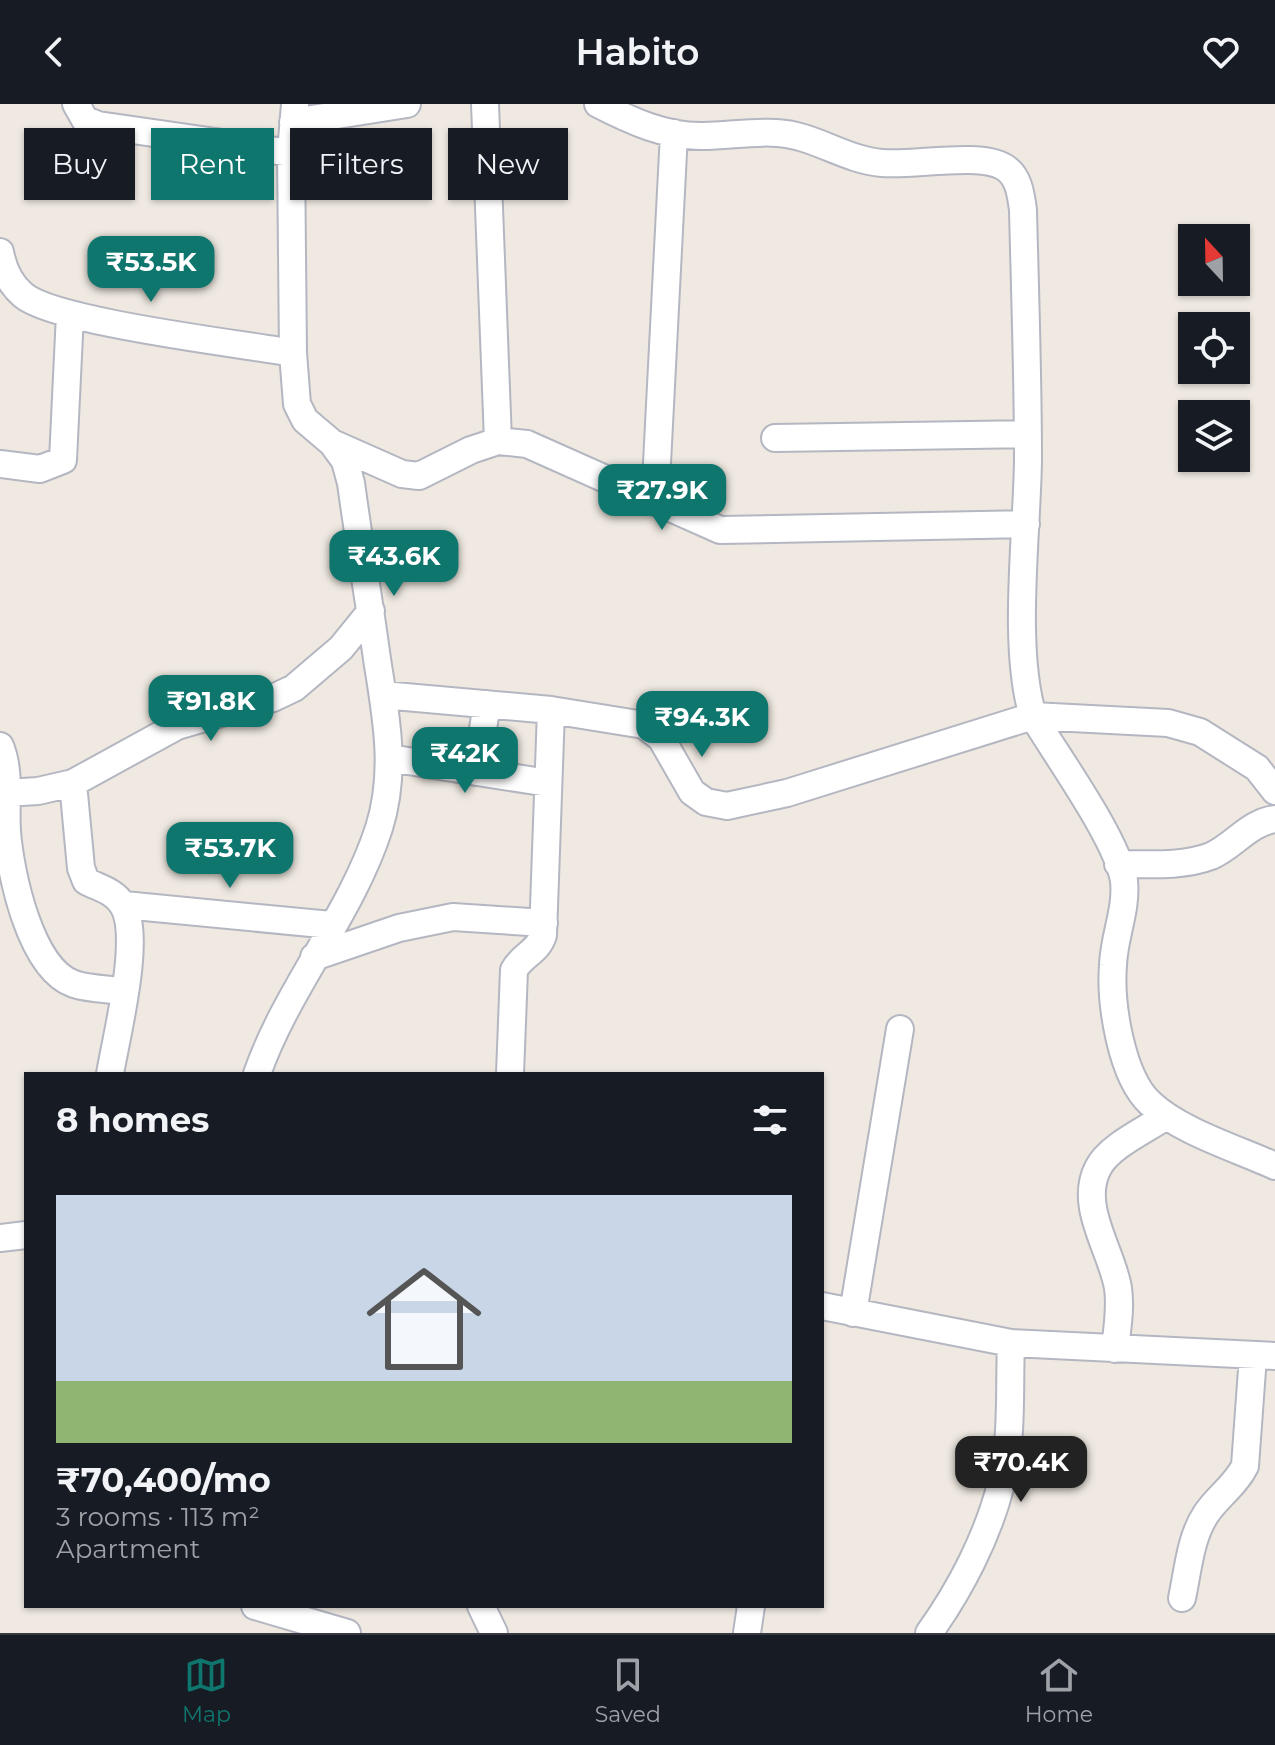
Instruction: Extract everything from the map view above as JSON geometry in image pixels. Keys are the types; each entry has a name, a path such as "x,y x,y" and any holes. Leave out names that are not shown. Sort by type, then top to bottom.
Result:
{"street":[{"path":"76,104 85,120 98,125 290,153"},
{"path":"294,113 407,104"},
{"path":"485,104 498,441"},
{"path":"598,104 636,123 698,137 776,132 820,143 848,156 881,163 987,161 1006,167 1019,185 1023,210 1027,434 1023,653 1027,695 1033,716 1118,864 1123,879 1124,907 1113,961 1112,995 1117,1025 1137,1082 1148,1101 1166,1116 1275,1166"},
{"path":"655,502 674,133"},
{"path":"258,1072 274,1032 379,828 388,787 389,758 383,695 351,483 345,461 332,443 305,420 297,404 293,353 291,200"},
{"path":"0,255 8,277 23,295 41,306 70,314 293,353"},
{"path":"0,464 40,469 63,460 70,314"},
{"path":"775,438 1027,434"},
{"path":"332,443 402,474 419,476 471,450 498,441 527,444 708,526 743,531 1026,524"},
{"path":"6,793 38,791 73,783 177,726 250,706 294,688 341,648 371,611"},
{"path":"383,695 551,710 644,725 661,738 692,792 706,802 727,806 787,793 1033,716 1168,723 1200,732 1229,747 1257,768 1275,791"},
{"path":"476,772 487,704"},
{"path":"510,1072 514,970 519,961 540,946 544,923 551,710"},
{"path":"0,746 6,793 8,882 31,931 57,974 72,984 123,991"},
{"path":"389,758 548,783"},
{"path":"73,783 81,868 86,881 112,893 124,905 130,945 110,1072"},
{"path":"1118,864 1163,864 1211,856 1252,826 1275,819"},
{"path":"124,905 331,925"},
{"path":"314,957 399,928 453,917 544,923"},
{"path":"853,1313 900,1029"},
{"path":"1115,1349 1120,1305 1117,1284 1099,1233 1093,1186 1098,1168 1111,1154 1166,1116"},
{"path":"0,1238 24,1235"},
{"path":"824,1306 1011,1343 1264,1356 1245,1466 1237,1482 1207,1514 1197,1532 1182,1598"},
{"path":"929,1633 972,1558 1002,1482 1008,1439 1011,1343"},
{"path":"262,1608 347,1633"},
{"path":"747,1633 751,1608"}]}
